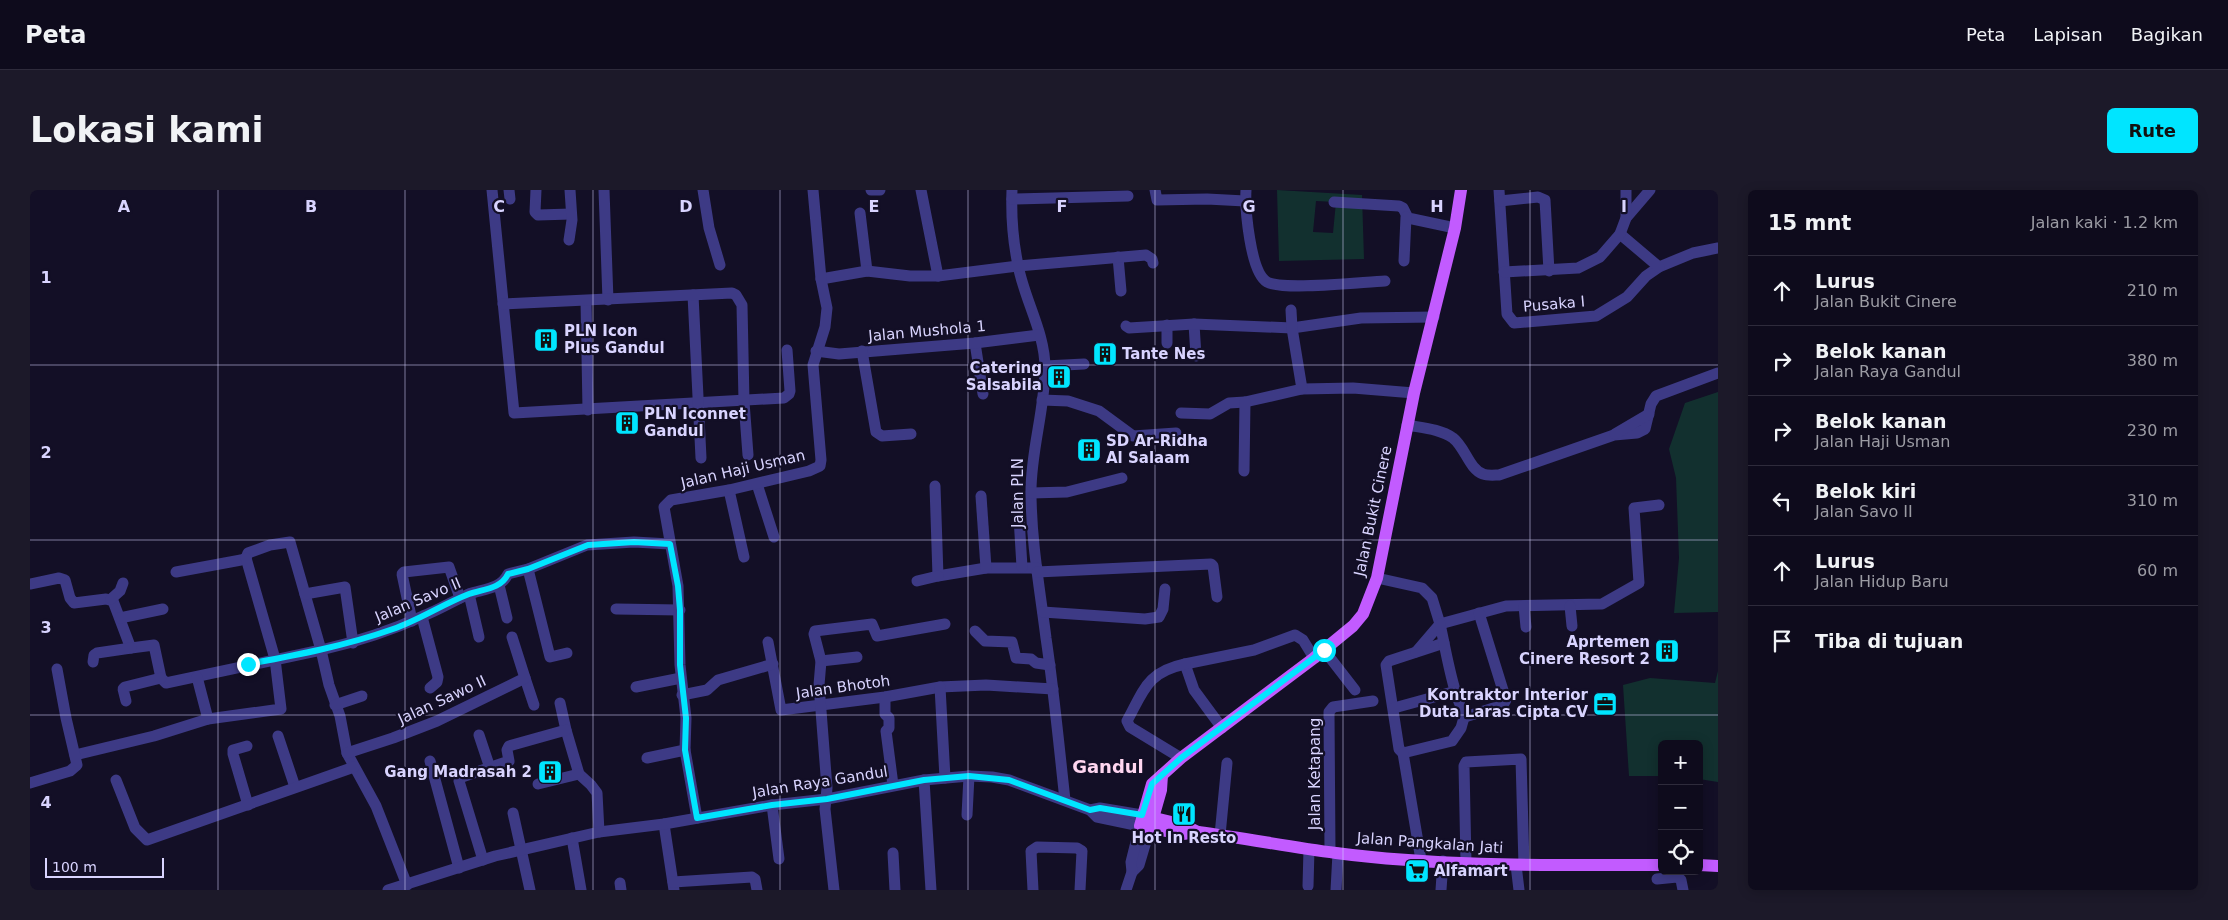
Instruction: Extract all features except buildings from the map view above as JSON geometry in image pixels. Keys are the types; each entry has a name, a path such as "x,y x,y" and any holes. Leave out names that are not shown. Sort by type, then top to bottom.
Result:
{"main road":[{"name":"Jalan Bukit Cinere","path":"1146,822 1161,790 1162,774 1319,654 1353,626 1363,614 1377,578 1414,393 1455,228 1461,190"},
{"name":"Jalan Pangkalan Jati","path":"1146,822 1183,834 1198,832 1334,853 1520,865 1658,865"},
{"path":"1703,866 1718,866"}],"street":[{"path":"492,190 514,414 744,402 784,398 789,394 787,350"},
{"path":"536,190 535,212 538,215 571,214"},
{"path":"568,240 571,214 570,190"},
{"path":"604,190 608,300"},
{"path":"704,190 709,228 720,264"},
{"path":"813,190 821,279 827,308 825,327 816,351"},
{"path":"871,190 880,190"},
{"path":"921,190 938,276"},
{"path":"1156,190 1157,200 1206,194 1245,195 1248,233 1255,261 1262,277 1267,282 1290,285 1385,281"},
{"path":"1626,190 1626,218"},
{"path":"1504,272 1549,271 1588,265 1600,257 1619,236 1626,218 1650,190"},
{"path":"1012,195 1128,196"},
{"name":"Jalan PLN","path":"1012,195 1018,266 1039,335 1045,366 1042,400 1032,462 1031,493 1037,570 1053,689 1065,800"},
{"path":"1499,195 1538,197 1546,201 1549,271"},
{"name":"Pusaka I","path":"1499,195 1507,314 1514,322 1596,316 1627,297 1646,276 1657,269"},
{"path":"1334,202 1399,206 1402,208 1406,217 1404,260"},
{"path":"860,212 867,271"},
{"path":"1406,217 1455,228"},
{"path":"1619,236 1657,269 1693,253 1718,248"},
{"path":"821,279 867,271 910,276 938,276 1018,266 1146,255 1152,258 1154,263"},
{"path":"1118,257 1121,291"},
{"path":"503,304 732,293 740,300 748,454"},
{"path":"693,295 701,458"},
{"path":"586,301 588,410"},
{"path":"1291,310 1302,389"},
{"path":"1126,326 1129,328 1194,324 1292,328 1360,318 1434,317"},
{"path":"1194,324 1196,356"},
{"path":"1167,325 1167,343"},
{"name":"Jalan Mushola 1","path":"816,351 839,354 975,343 1039,335"},
{"path":"975,343 983,394"},
{"name":"Jalan Haji Usman","path":"697,818 685,750 686,718 682,695 678,586 664,507 671,500 757,484 809,471 820,466 813,365 816,351"},
{"path":"862,351 876,432 882,436 911,434"},
{"path":"1045,366 1084,364"},
{"path":"1407,426 1440,431 1452,437 1475,469 1484,475 1499,475 1614,435 1637,433 1644,429 1651,404 1656,396 1718,372"},
{"path":"1181,413 1210,414 1229,402 1245,402 1302,389 1353,388 1414,393"},
{"path":"1042,400 1068,401 1099,411 1132,436 1176,433"},
{"path":"1244,471 1245,402"},
{"path":"1031,493 1073,492 1122,478"},
{"path":"757,484 774,537"},
{"path":"935,486 938,576"},
{"path":"729,490 744,557"},
{"path":"981,496 986,568"},
{"path":"1018,501 1022,567"},
{"path":"1416,652 1440,624 1506,606 1602,604 1639,583 1634,508 1659,505"},
{"path":"75,755 154,736 208,719 281,709 275,659 246,558 248,553 270,545 290,542 335,705 340,716 347,753 376,806 407,885"},
{"name":"Jalan Savo II","path":"161,678 166,683 353,642 417,619 465,596 499,585 505,581 508,574 528,569 588,545 634,542 670,544"},
{"path":"176,572 246,558"},
{"path":"917,581 986,568 1022,567 1037,570 1210,564 1213,566 1217,597"},
{"path":"430,688 437,682 438,677 402,574 404,572 449,567 465,596 479,637"},
{"path":"528,569 550,657 568,653"},
{"path":"30,584 59,578 65,580 70,598 74,603 111,599 120,591 123,583"},
{"path":"1377,578 1422,588 1432,598 1456,691 1465,714 1461,728 1452,741 1403,753"},
{"path":"499,585 507,618"},
{"path":"305,594 345,587 353,642"},
{"path":"1043,612 1145,619 1159,617 1163,610 1164,589"},
{"path":"111,599 116,603 128,644 132,648"},
{"path":"1524,606 1526,627"},
{"path":"1570,606 1572,626"},
{"path":"120,618 163,609"},
{"path":"616,609 680,610"},
{"path":"1465,714 1468,716 1504,705 1506,702 1479,613"},
{"path":"834,890 825,809 827,799 819,685 821,661 814,634 816,631 872,624 877,636 945,624"},
{"path":"975,631 985,641 1012,642 1016,658 1031,659 1036,663 1050,665"},
{"path":"1181,758 1130,727 1127,721 1150,680 1166,669 1254,650 1295,635 1319,654 1355,690"},
{"path":"512,637 534,705"},
{"path":"93,662 94,655 96,654 159,642 161,678 124,687 126,701"},
{"path":"682,695 708,690 718,680 773,664 768,642"},
{"path":"1420,860 1403,753 1399,749 1386,665 1389,661 1444,643"},
{"path":"821,661 857,657"},
{"name":"Jalan Bhotoh","path":"773,664 781,710 885,697 940,687 986,685 1053,689"},
{"path":"1185,664 1194,690 1222,728"},
{"path":"30,783 73,769 77,765 57,669"},
{"path":"197,677 208,719"},
{"name":"Jalan Sawo II","path":"347,753 436,721 525,678"},
{"path":"636,687 681,678"},
{"path":"940,687 945,778"},
{"path":"1394,708 1456,691"},
{"path":"335,705 362,696"},
{"path":"885,697 885,714 889,718 889,728 886,731 893,785"},
{"name":"Jalan Ketapang","path":"1336,890 1329,712 1333,707 1373,701"},
{"path":"560,703 578,774 597,793 599,832"},
{"path":"483,860 459,781 462,777 509,761 507,750 509,746 566,730"},
{"path":"479,735 490,768"},
{"path":"278,736 295,788"},
{"path":"246,746 234,750 233,754 248,805"},
{"path":"647,758 685,750"},
{"path":"1466,862 1464,766 1466,762 1521,758 1518,890"},
{"path":"430,761 459,868"},
{"path":"1220,835 1227,763"},
{"path":"116,780 135,828 147,840 354,767"},
{"path":"538,784 578,774"},
{"path":"967,815 969,776"},
{"name":"Jalan Raya Gandul","path":"388,890 483,860 599,832 664,824 772,805 827,799 893,785 945,778 969,776 1009,780 1090,810 1097,816 1146,822"},
{"path":"924,780 931,890"},
{"path":"772,805 779,859"},
{"path":"512,813 530,890"},
{"name":"Jalan Bukit Cinere","path":"1126,890 1132,872 1139,865 1146,822"},
{"path":"664,824 673,886 752,877 755,879 757,890"},
{"path":"572,838 581,890"},
{"path":"1033,890 1031,851 1038,847 1077,848 1082,852 1080,890"},
{"path":"1308,886 1309,849"},
{"path":"893,853 895,890"},
{"path":"1441,890 1443,861"},
{"path":"1657,879 1677,877 1683,890"}],"green space":[{"path":"1277,190 1362,195 1364,259 1279,261","holes":["1316,201 1336,202 1333,233 1313,232"]},
{"path":"1718,392 1718,612 1674,613 1679,558 1676,478 1669,449 1685,403"},
{"path":"1718,671 1718,782 1703,780 1703,740 1658,740 1658,776 1629,776 1623,685 1650,678 1715,683"}],"place":[{"name":"PLN Icon Plus Gandul","path":"546,340"},
{"name":"Tante Nes","path":"1105,354"},
{"name":"Catering Salsabila","path":"1059,377"},
{"name":"PLN Iconnet Gandul","path":"627,423"},
{"name":"SD Ar-Ridha Al Salaam","path":"1089,450"},
{"name":"Aprtemen Cinere Resort 2","path":"1667,651"},
{"name":"Kontraktor Interior Duta Laras Cipta CV","path":"1605,704"},
{"name":"Gang Madrasah 2","path":"550,772"},
{"name":"Hot In Resto","path":"1184,814"},
{"name":"Alfamart","path":"1417,871"}],"district":[{"name":"Gandul","path":"1108,766"}],"route":[{"path":"248,664 321,650 395,628 469,594 499,585 505,581 508,574 528,569 588,545 634,542 670,544 678,586 680,610 680,665 686,718 685,750 697,818 792,802 827,799 924,780 969,776 1009,780 1090,810 1100,808 1142,815 1152,784 1162,774 1324,650"}]}
